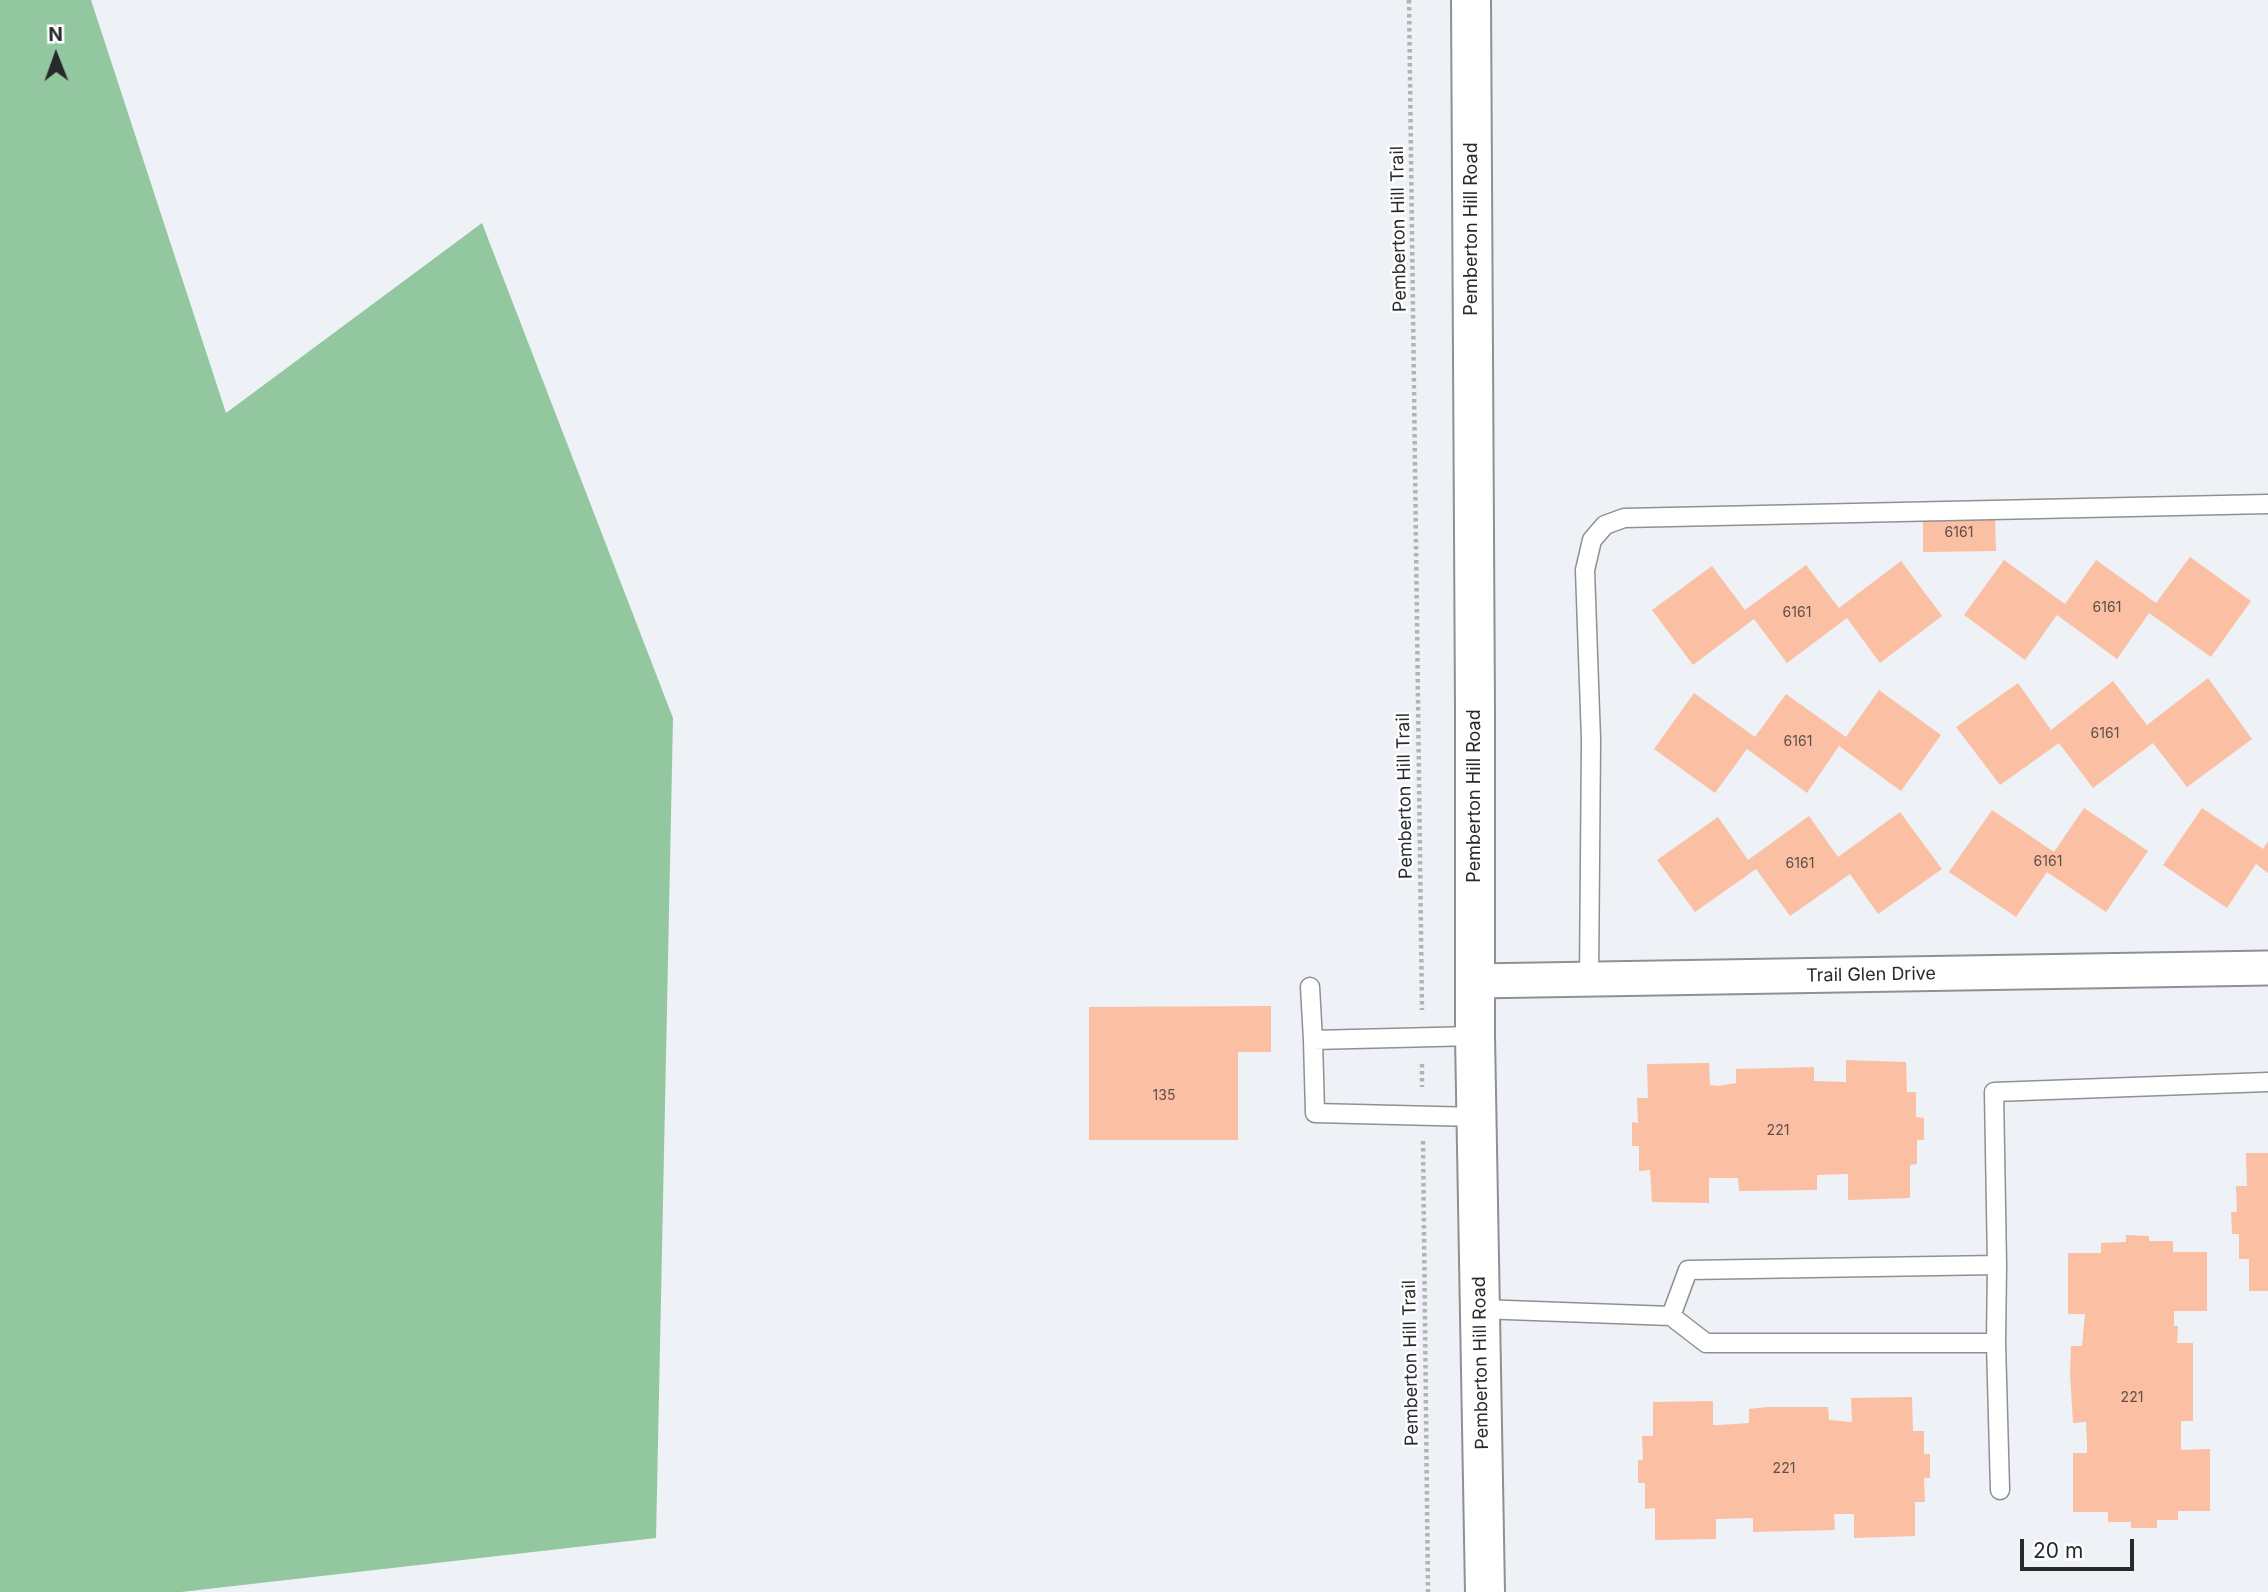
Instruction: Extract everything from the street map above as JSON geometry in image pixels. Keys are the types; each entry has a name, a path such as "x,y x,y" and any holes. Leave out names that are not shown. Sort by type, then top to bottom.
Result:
{"street":[{"name":"Pemberton Hill Road","path":"1471,0 1475,1036 1485,1592"},
{"name":"Trail Glen Drive","path":"1475,982 2268,968"}],"lane":[{"path":"1590,980 1591,740 1585,570 1592,540 1605,525 1624,518 2268,504"},
{"path":"1310,987 1315,1114 1476,1117"},
{"path":"1313,1040 1475,1036"},
{"path":"2000,1490 1994,1092 2268,1082"},
{"path":"1671,1316 1688,1270 1997,1265"},
{"path":"1480,1309 1671,1316 1706,1343 1996,1343"}],"path":[{"name":"Pemberton Hill Trail","path":"1409,0 1428,1592"}],"green space":[{"path":"0,0 91,0 226,413 482,223 673,718 656,1538 181,1592 0,1592"}],"building":[{"path":"1923,516 1995,516 1996,551 1923,552"},
{"path":"2190,557 2251,601 2211,657 2149,613 2117,659 2057,615 2025,660 1964,615 2004,560 2065,604 2096,560 2156,603"},
{"path":"1901,561 1942,616 1880,663 1847,618 1787,663 1754,619 1693,665 1652,610 1712,566 1745,610 1806,565 1839,608"},
{"path":"2208,678 2252,739 2187,787 2153,743 2093,788 2059,743 2000,785 1956,727 2018,683 2051,730 2113,681 2147,725"},
{"path":"1879,690 1941,735 1901,791 1839,746 1807,793 1747,749 1715,793 1654,749 1694,693 1755,737 1786,694 1846,737"},
{"path":"2084,808 2148,851 2106,912 2047,872 2016,917 1949,872 1992,810 2054,852"},
{"path":"2202,808 2263,849 2268,841 2268,873 2256,864 2227,908 2163,865"},
{"path":"1900,812 1942,869 1878,914 1850,874 1790,916 1756,869 1695,912 1657,860 1718,817 1748,860 1809,816 1838,857"},
{"path":"1271,1006 1271,1052 1238,1052 1238,1140 1089,1140 1089,1007"},
{"path":"1846,1060 1906,1062 1907,1092 1916,1092 1916,1117 1924,1118 1924,1140 1917,1140 1917,1164 1910,1165 1910,1198 1848,1200 1848,1174 1817,1175 1817,1190 1739,1191 1738,1178 1709,1178 1709,1203 1652,1202 1650,1170 1639,1171 1639,1146 1632,1146 1632,1122 1638,1123 1637,1098 1648,1098 1647,1064 1709,1063 1710,1085 1718,1086 1736,1083 1736,1069 1814,1067 1814,1081 1846,1082"},
{"path":"2246,1153 2268,1153 2268,1291 2249,1291 2249,1259 2239,1259 2239,1234 2232,1234 2231,1212 2237,1212 2236,1186 2247,1186"},
{"path":"2126,1235 2149,1236 2149,1241 2173,1241 2173,1252 2207,1252 2207,1311 2174,1311 2174,1326 2178,1326 2177,1343 2193,1343 2193,1421 2181,1421 2181,1450 2210,1449 2210,1511 2178,1511 2178,1520 2157,1520 2157,1528 2131,1528 2131,1522 2108,1522 2108,1512 2073,1512 2073,1453 2087,1453 2087,1441 2086,1422 2073,1423 2071,1346 2082,1346 2085,1314 2068,1314 2068,1253 2101,1253 2101,1243 2126,1242"},
{"path":"1912,1397 1913,1431 1924,1431 1924,1454 1930,1454 1930,1478 1924,1478 1925,1502 1915,1502 1915,1536 1854,1538 1854,1514 1834,1514 1835,1530 1753,1532 1753,1518 1716,1519 1716,1539 1655,1540 1655,1508 1645,1509 1645,1483 1638,1483 1638,1460 1643,1460 1642,1436 1653,1436 1653,1402 1713,1401 1713,1425 1720,1425 1749,1423 1749,1409 1767,1407 1828,1407 1829,1420 1852,1422 1851,1398"}]}
